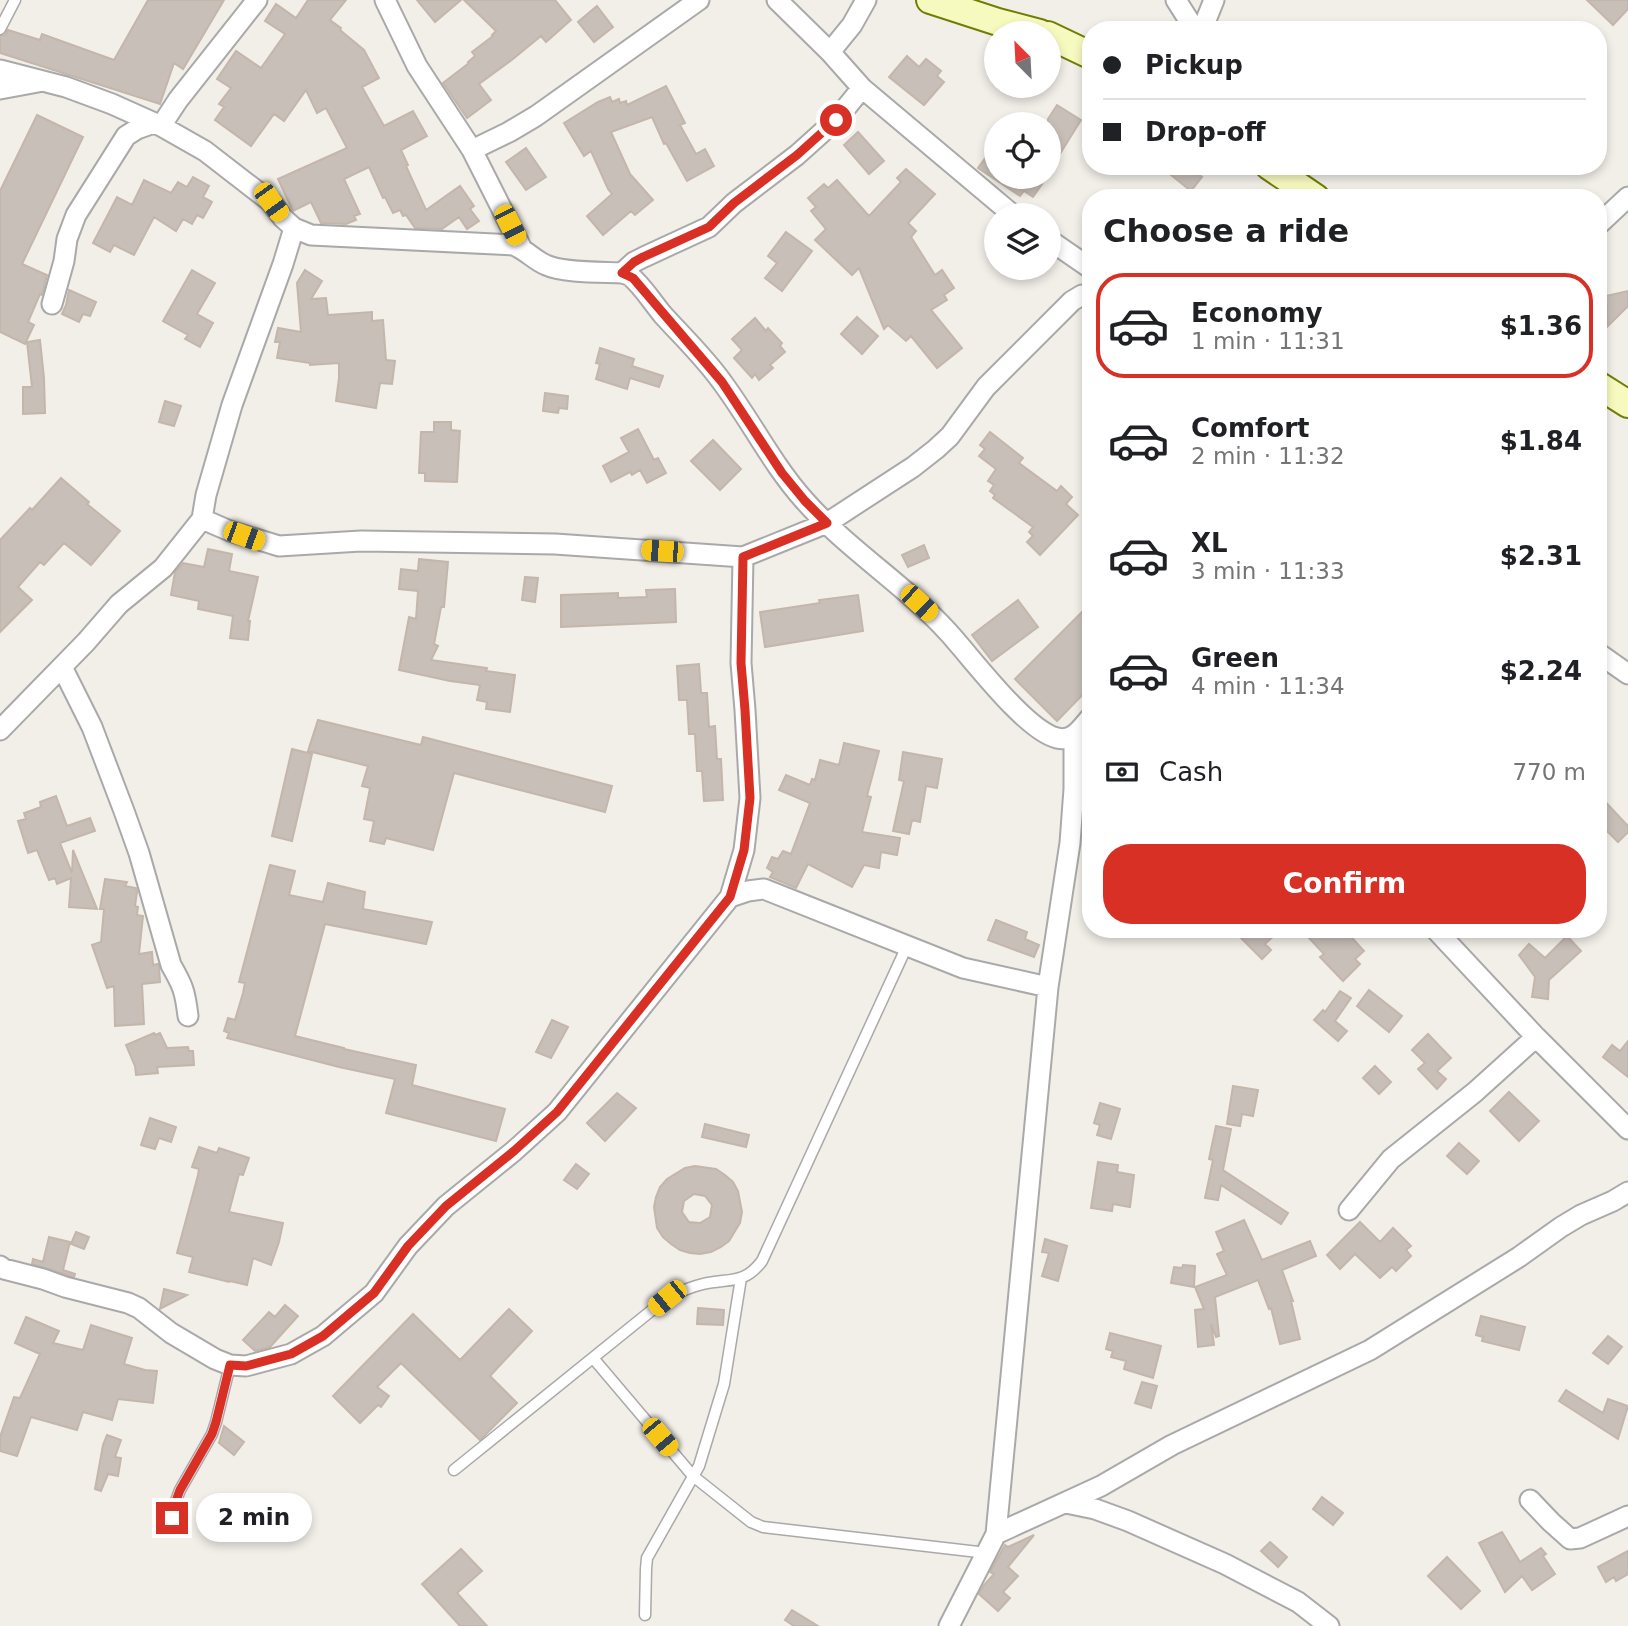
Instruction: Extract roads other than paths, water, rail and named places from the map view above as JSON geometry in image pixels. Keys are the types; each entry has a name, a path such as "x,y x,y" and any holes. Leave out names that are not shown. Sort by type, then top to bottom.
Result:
{"main road":[{"path":"930,0 995,21"},
{"path":"1061,41 1082,51"},
{"path":"1285,175 1304,189"},
{"path":"1607,391 1628,404"}],"street":[{"path":"52,303 67,239 76,215 126,136 137,128 158,125 257,0"},
{"path":"385,0 417,66 472,150 522,249"},
{"path":"472,150 536,116 699,0"},
{"path":"777,0 862,88 999,203"},
{"path":"830,52 852,25 866,0"},
{"path":"1176,0 1189,21"},
{"path":"1206,21 1214,0"},
{"path":"0,69 66,87 158,125 205,151 271,202 294,228 312,235 513,246 547,266 622,273 633,278 722,382 782,473 805,501 875,567 930,613 1021,715 1041,732 1058,739 1074,736 1082,727"},
{"path":"0,89 43,81"},
{"path":"622,273 643,257 709,227 734,203 797,155 836,120 862,88"},
{"path":"1607,217 1628,197"},
{"path":"0,730 86,642 119,604 163,568 202,519 206,495 232,405 284,264 294,228"},
{"path":"1061,248 1082,262"},
{"path":"202,519 279,547 360,541 555,544 743,557 827,523 913,467 950,436 986,387 1072,301 1082,295"},
{"path":"0,1266 65,1287 128,1303 196,1349 230,1365 246,1366 291,1354 323,1336 374,1293 408,1246 446,1206 557,1112 730,897 744,850 750,798 741,663 743,557"},
{"path":"1607,659 1628,674"},
{"path":"62,667 92,727 124,811 139,853 170,965 186,993 188,1016"},
{"path":"949,1626 996,1534 1048,987 1070,843 1074,736"},
{"path":"741,860 760,890"},
{"path":"730,897 764,889 963,968 1048,987"},
{"path":"1444,938 1536,1037 1628,1129"},
{"path":"1349,1210 1391,1159 1475,1092 1536,1037"},
{"path":"996,1534 1101,1486 1172,1445 1370,1350 1520,1257 1561,1227 1628,1192"},
{"path":"1530,1500 1570,1539 1580,1538 1628,1516"},
{"path":"1066,1503 1095,1509 1128,1521 1225,1564 1298,1602 1329,1626"}],"lane":[{"path":"0,29 15,0"},
{"path":"454,1470 667,1298 704,1284 741,1278 753,1273 762,1261 907,946"},
{"path":"645,1615 647,1558 699,1466 724,1384 741,1278"},
{"path":"593,1358 693,1476 751,1522 763,1527 987,1553"},
{"path":"172,1518 180,1490 212,1434 230,1365"}]}
